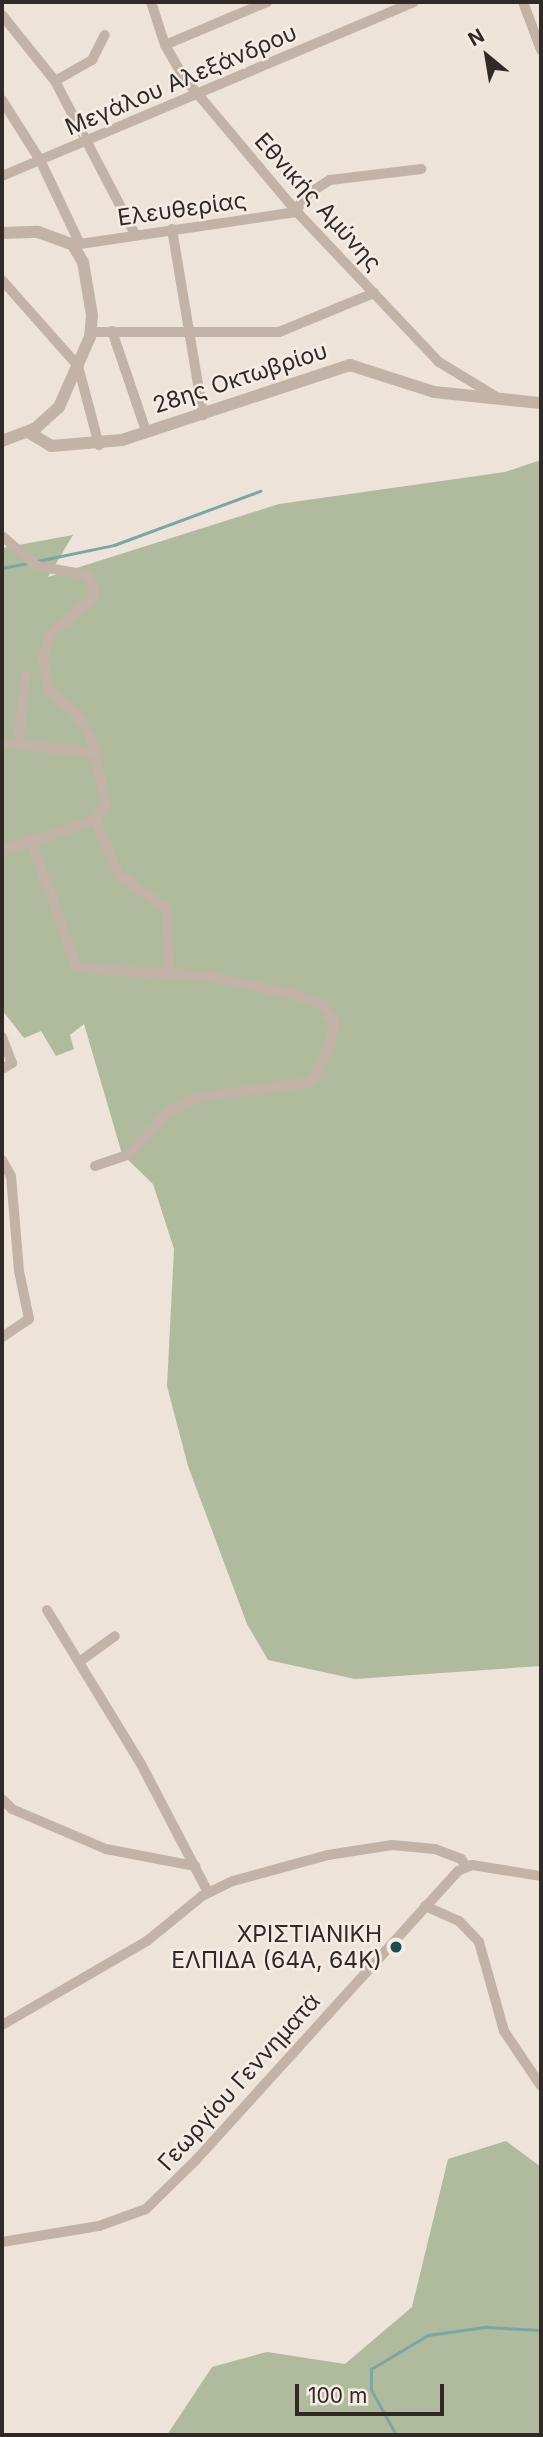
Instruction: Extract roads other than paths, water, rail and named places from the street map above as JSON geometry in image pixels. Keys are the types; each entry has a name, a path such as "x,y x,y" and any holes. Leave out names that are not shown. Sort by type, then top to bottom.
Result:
{"street":[{"name":"Εθνικής Αμύνης","path":"151,2 165,45 197,96 297,212 439,362 495,397"},
{"path":"165,45 267,2"},
{"name":"Μεγάλου Αλεξάνδρου","path":"2,176 197,96 414,2"},
{"path":"523,2 541,50"},
{"path":"2,15 55,81 135,234"},
{"path":"55,81 90,62 106,35"},
{"path":"2,100 40,160 76,244 88,279 91,332 56,412 28,432 2,441"},
{"path":"297,212 302,198 330,180 421,169"},
{"name":"Ελευθερίας","path":"76,244 297,212"},
{"path":"172,229 203,415"},
{"path":"2,233 38,232 76,244"},
{"path":"2,280 78,366 99,445"},
{"path":"91,332 189,335 279,332 374,293"},
{"path":"112,331 146,431"},
{"name":"28ης Οκτωβρίου","path":"28,432 51,446 99,445 203,415 350,365 434,392 541,403"},
{"path":"2,536 19,554 37,566 87,575 94,590 92,600 50,634 43,660 49,690 77,714 96,753 106,805 95,820 30,838 2,850"},
{"path":"18,744 26,675"},
{"path":"2,743 96,753"},
{"path":"95,820 119,875 167,909 169,972"},
{"path":"30,838 77,968 169,972 297,995 323,1005 334,1022 330,1045 312,1082 199,1097 169,1111 130,1154 95,1166"},
{"path":"2,1037 12,1063 2,1069"},
{"path":"2,1160 11,1176 19,1271 29,1319 2,1337"},
{"path":"47,1610 208,1892"},
{"path":"79,1662 115,1636"},
{"path":"2,1800 12,1809 106,1849 195,1866"},
{"path":"2,2025 155,1936 208,1892 314,1858 392,1845 435,1849 462,1860 466,1866 541,1876"},
{"name":"Γεωργίου Γεννηματά","path":"2,2242 99,2226 151,2205 425,1906 466,1866"},
{"path":"425,1906 458,1921 479,1942 504,2031 541,2086"}],"waterway":[{"path":"37,561 114,545 260,491"},
{"path":"2,568 27,563"},
{"path":"396,2435 371,2390 371,2369 428,2335 486,2327 541,2330"}],"place":[{"name":"ΧΡΙΣΤΙΑΝΙΚΗ ΕΛΠΙΔΑ (64Α, 64Κ)","path":"396,1947"}]}
